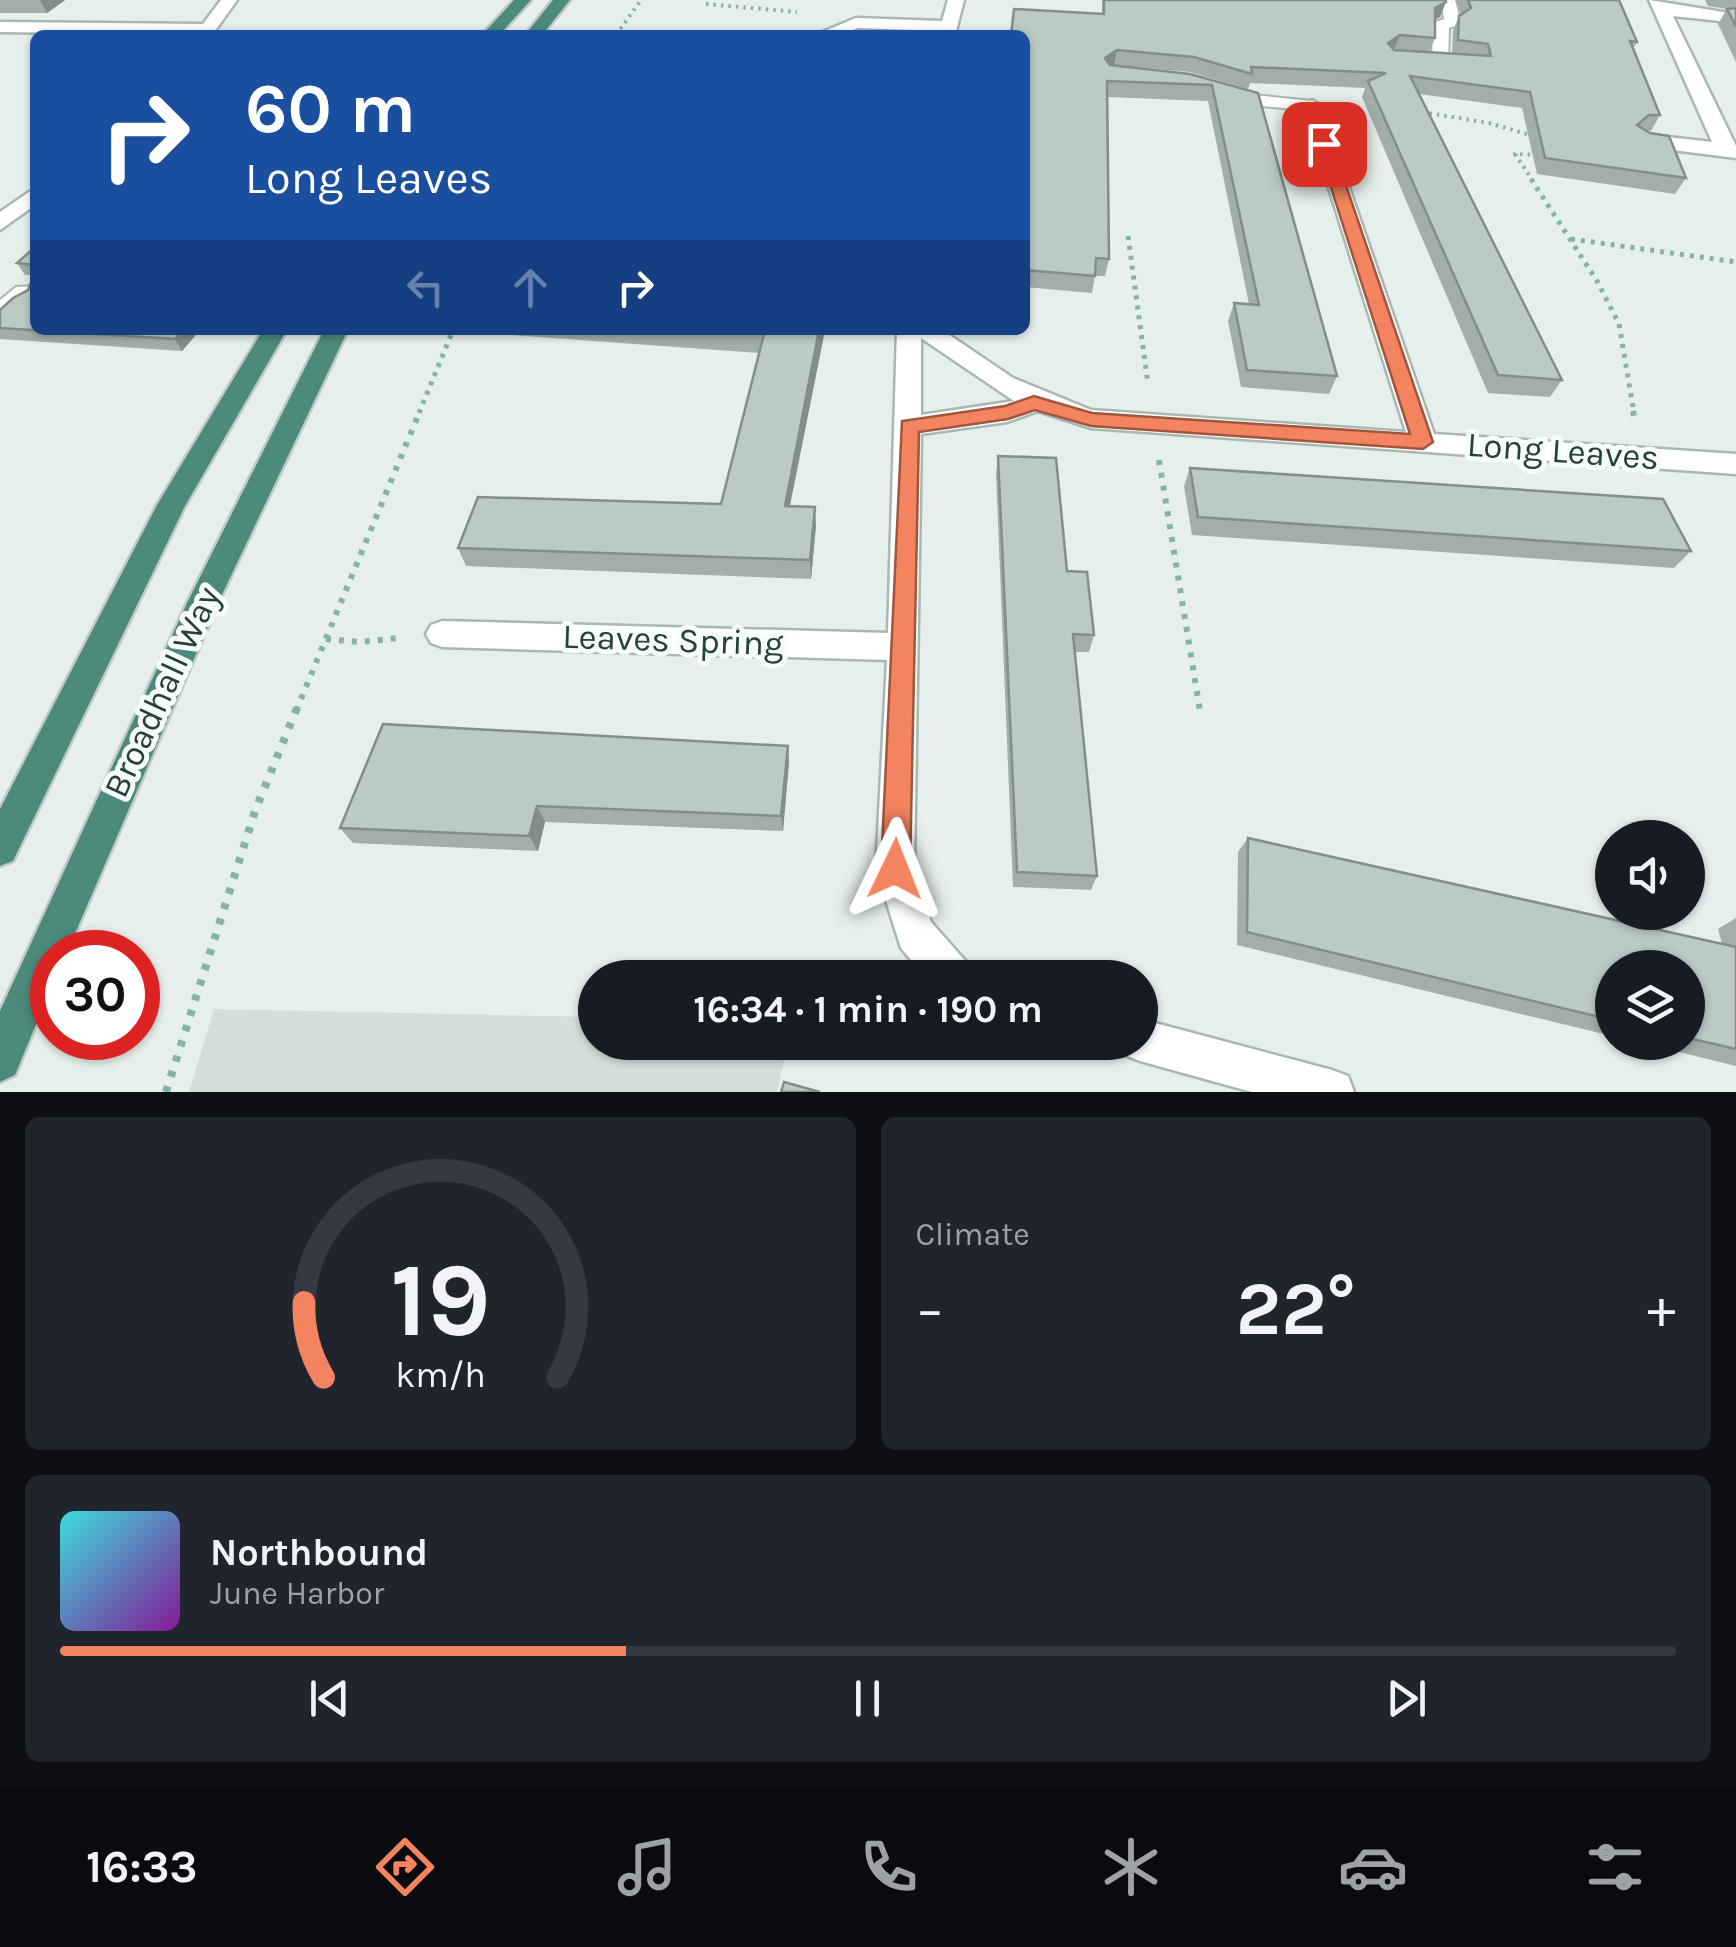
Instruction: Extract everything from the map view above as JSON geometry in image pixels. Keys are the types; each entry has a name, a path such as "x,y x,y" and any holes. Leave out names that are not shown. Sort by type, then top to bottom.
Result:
{"highway":[{"path":"495,30 523,0"},
{"path":"537,30 562,0"},
{"name":"Broadhall Way","path":"0,848 171,505 272,335"},
{"name":"Broadhall Way","path":"0,1060 92,846 266,466 333,335"}],"street":[{"path":"206,30 229,0"},
{"path":"948,30 956,0"},
{"path":"1660,5 1730,17"},
{"path":"1660,5 1730,151"},
{"path":"837,30 856,23 936,30"},
{"path":"0,27 123,30"},
{"path":"1312,106 1423,442"},
{"path":"1641,140 1730,151"},
{"path":"0,223 30,198"},
{"path":"909,335 904,647 895,869 915,934 938,960"},
{"name":"Long Leaves","path":"932,335 980,372 1034,402 1091,420 1641,457 1731,471"},
{"path":"909,426 1008,412 1034,402"},
{"name":"Leaves Spring","path":"442,634 904,647"},
{"path":"1158,1045 1332,1092"}],"lane":[{"path":"1441,63 1441,23 1452,24 1448,0"},
{"path":"1208,85 1252,100 1312,106"},
{"path":"0,310 24,292 30,292"}],"path":[{"path":"620,30 641,0"},
{"path":"706,4 843,16 856,23"},
{"path":"1414,110 1550,138"},
{"path":"1531,136 1538,157 1515,154 1619,324 1641,457"},
{"path":"1128,236 1153,424 1200,711"},
{"path":"1570,239 1736,262"},
{"path":"166,1092 255,811 452,335"},
{"path":"326,638 360,642 442,634"}],"shaded area":[{"path":"214,1009 578,1017 578,1060 784,1060 777,1092 189,1092"}],"building":[{"path":"1104,0 1446,0 1435,8 1435,38 1400,35 1388,43 1394,50 1491,56 1488,44 1458,40 1459,16 1471,8 1468,0 1619,0 1637,42 1630,41 1660,115 1649,115 1637,125 1650,133 1669,136 1686,178 1545,158 1530,92 1410,76 1562,380 1498,375 1368,81 1386,73 1251,67 1252,74 1194,57 1117,50 1105,58 1110,65 1190,74 1258,93 1337,376 1247,370 1234,303 1259,305 1212,85 1107,81 1109,259 1096,258 1095,276 1030,270 1030,30 1012,30 1014,9 1104,14"},
{"path":"1736,8 1736,26 1727,9"},
{"path":"30,251 30,264 17,263"},
{"path":"30,285 30,330 0,328 0,310"},
{"path":"111,335 179,335 175,339"},
{"path":"764,335 818,335 785,506 815,507 810,560 458,548 478,497 721,504"},
{"path":"998,456 1056,458 1067,571 1087,572 1094,635 1073,634 1097,876 1017,872"},
{"path":"1190,468 1663,499 1691,551 1198,517"},
{"path":"383,724 788,746 781,816 537,806 529,836 340,828"},
{"path":"1248,838 1595,916 1595,930 1660,930 1736,947 1736,1049 1705,1042 1705,950 1595,950 1595,1016 1247,932"},
{"path":"784,1082 820,1092 781,1092"}],"route":[{"path":"895,869 909,426 1008,412 1034,402 1091,420 1423,442 1324,144"}]}
